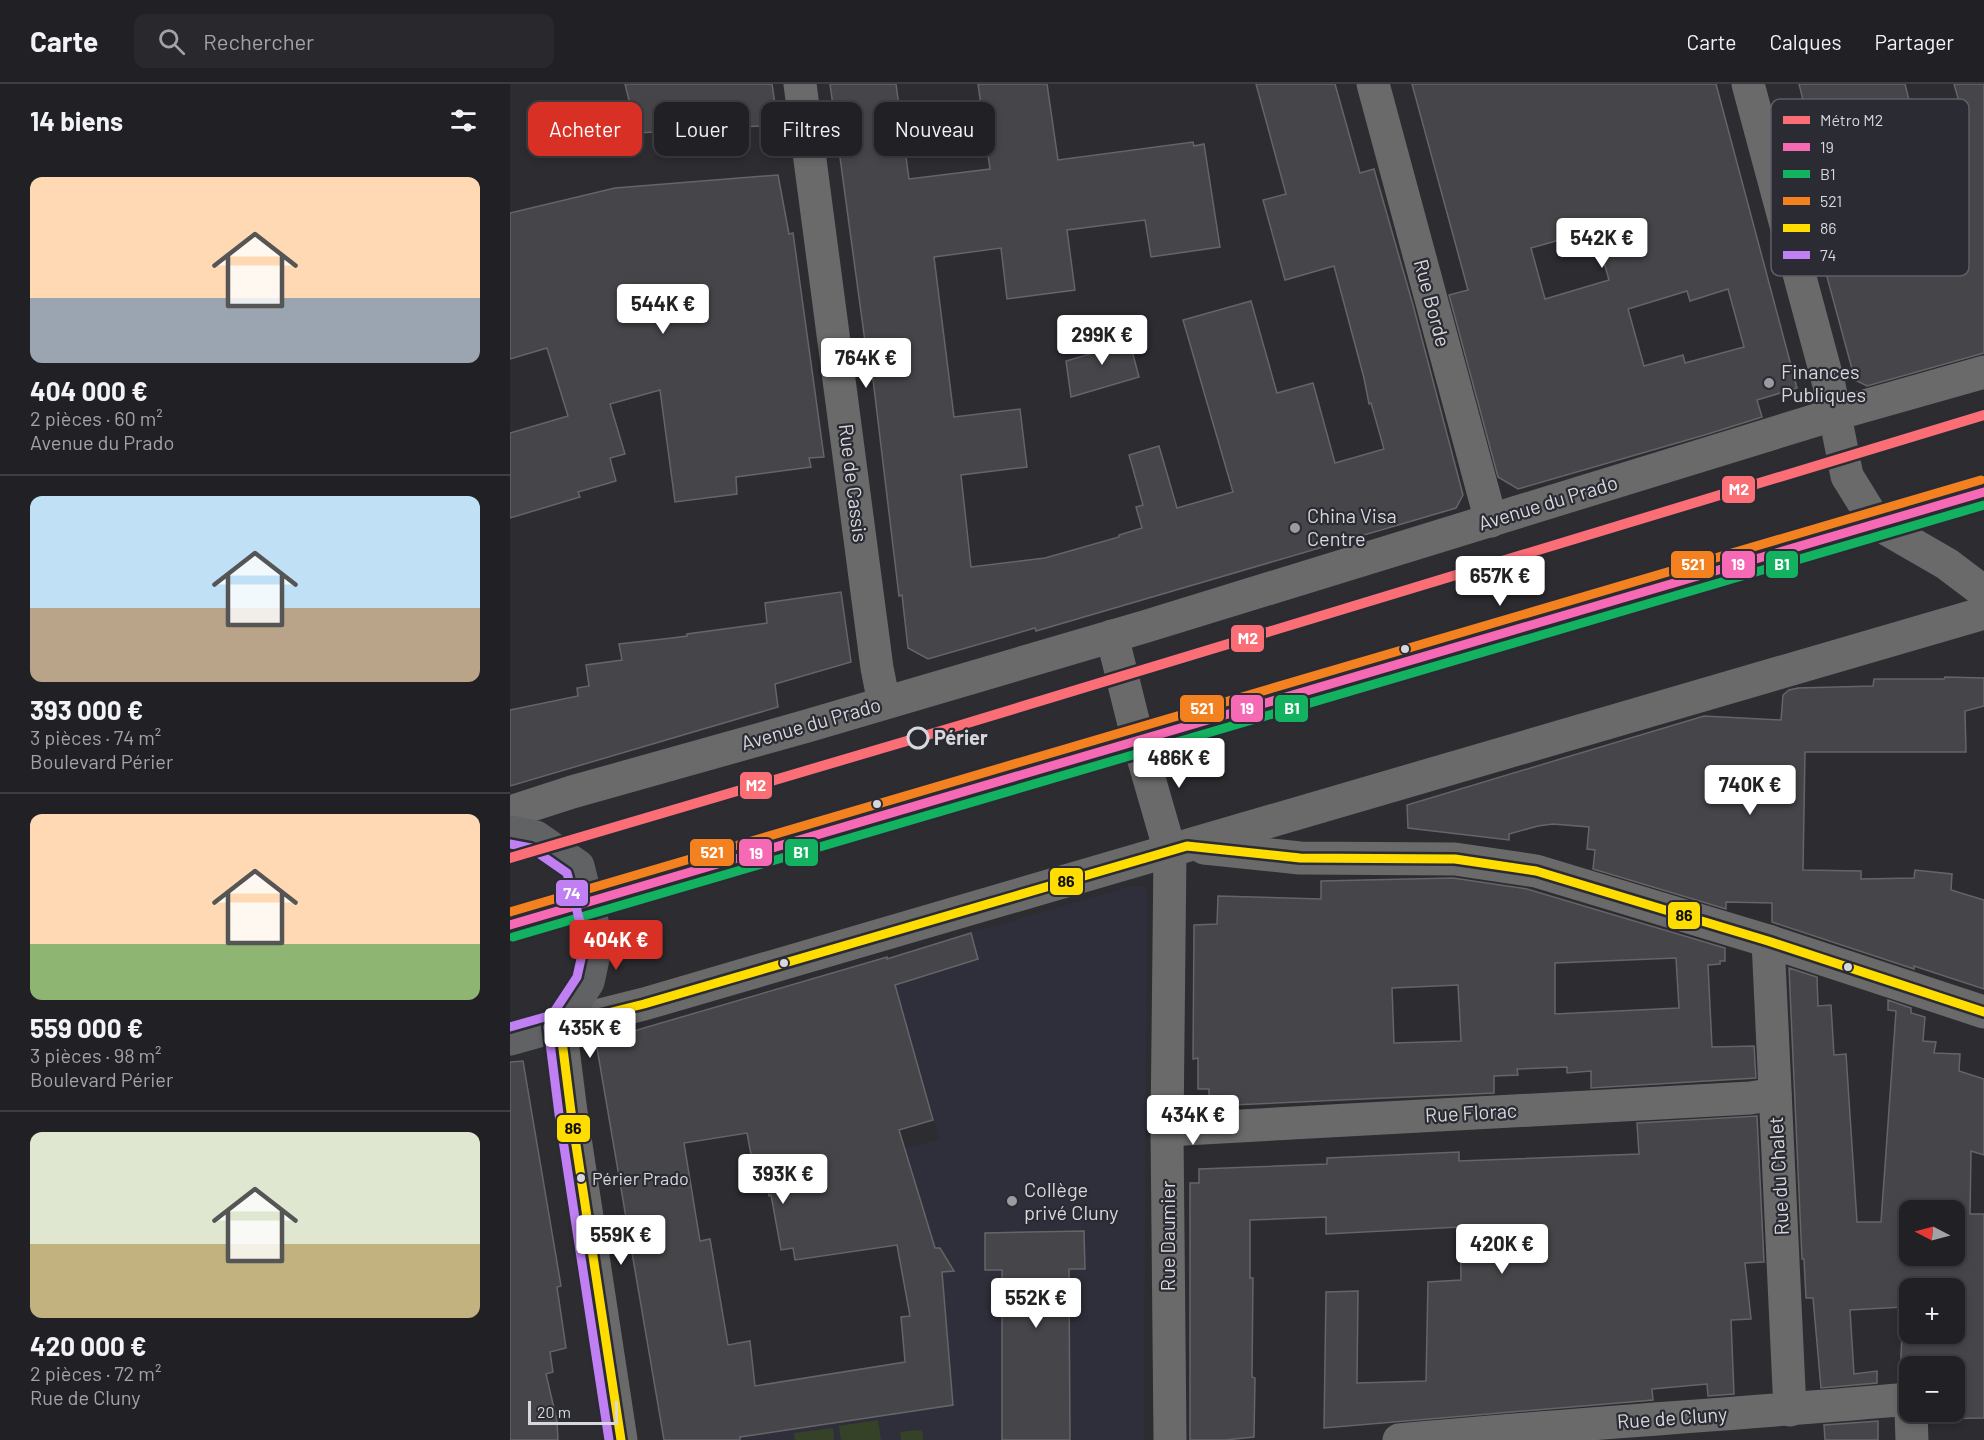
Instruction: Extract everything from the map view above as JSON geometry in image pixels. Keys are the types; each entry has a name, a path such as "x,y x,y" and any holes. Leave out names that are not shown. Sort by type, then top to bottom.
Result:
{"main road":[{"path":"510,925 1984,492"},
{"path":"510,832 536,837 578,866 597,941 588,982 560,1025 510,1039"}],"street":[{"name":"Rue de Cassis","path":"800,84 877,668 884,703"},
{"name":"Rue Borde","path":"1373,84 1491,521"},
{"path":"1748,84 1771,170"},
{"path":"1799,276 1836,414 1847,476 1876,523 1947,564 1984,592"},
{"name":"Avenue du Prado","path":"510,812 1112,636 1836,414 1984,372"},
{"path":"621,1440 560,1025 644,1004 1984,613"},
{"path":"1112,636 1138,740 1179,848"},
{"path":"1179,848 1300,858 1455,859 1536,871 1768,941 1984,1011"},
{"name":"Rue Daumier","path":"1170,1440 1167,1130 1179,848"},
{"name":"Rue du Chalet","path":"1768,941 1790,1410"},
{"name":"Rue Florac","path":"1167,1130 1738,1099 1775,1094"},
{"name":"Rue de Cluny","path":"1399,1440 1510,1435 1899,1400"},
{"path":"1911,1422 1912,1440"}],"shaded area":[{"name":"Collège privé Cluny","path":"1147,886 1144,1440 728,1440 928,1407 914,1242 866,1159 939,1139 887,957 1128,887"}],"green space":[{"path":"878,1420 881,1440 841,1440 839,1426"},
{"path":"833,1428 834,1440 795,1440 794,1433"},
{"path":"922,1430 923,1440 901,1440 900,1432"}],"building":[{"path":"625,84 772,84 775,102 761,102 761,126 749,127 749,102 654,102 654,132 642,133 642,102 629,102"},
{"path":"830,84 896,84 898,102 874,102 874,156 906,156 909,179 990,169 988,156 995,156 995,102 981,102 978,84 1047,84 1058,160 1193,142 1194,146 1204,144 1220,247 1151,257 1145,220 1067,230 1075,290 1007,299 1001,248 934,257 954,417 1020,409 1027,467 961,475 971,567 1045,558 1119,537 1119,535 1142,528 1136,507 1143,505 1129,455 1159,446 1177,508 1233,492 1183,320 1251,301 1277,393 1313,383 1335,463 1384,449 1371,403 1369,404 1334,266 1285,280 1263,200 1286,194 1256,84 1335,84 1360,173 1374,169 1413,305 1463,495 1456,508 1036,631 1035,628 928,659 908,648 902,595 899,596 872,371 869,371 840,156 862,156 862,102 832,102"},
{"path":"1412,84 1716,84 1797,388 1757,400 1762,417 1518,489 1498,477 1449,295 1468,290","holes":["1595,230 1609,280 1545,299 1531,248","1728,289 1744,347 1685,363 1683,355 1644,366 1628,309 1687,291 1690,301"]},
{"path":"1799,84 1905,84 1909,99 1803,99"},
{"path":"1954,84 1984,84 1984,353 1867,386 1855,380 1827,276 1969,276 1969,99 1958,99"},
{"path":"778,175 789,234 793,233 824,457 809,458 811,467 736,477 737,494 675,502 660,390 610,404 625,454 610,458 616,481 578,492 580,497 510,518 510,433 568,416 547,348 510,359 510,213 615,188"},
{"path":"1112,331 1117,347 1130,343 1139,377 1071,397 1066,361 1093,353 1089,338"},
{"path":"841,592 851,662 775,684 778,707 510,786 510,710 578,696 577,688 589,686 586,665 622,660 619,644 767,623 765,603"},
{"path":"1945,677 1984,678 1984,706 1965,711 1966,752 1805,752 1803,870 1861,871 1861,879 1914,878 1915,870 1952,874 1951,890 1984,900 1984,989 1914,966 1914,969 1772,922 1772,903 1726,902 1726,909 1593,869 1595,850 1587,849 1589,827 1553,824 1538,826 1509,834 1509,840 1408,828 1407,805 1704,716 1781,720 1783,695 1789,690 1873,686 1874,679 1944,679"},
{"path":"1453,878 1527,889 1725,948 1725,961 1708,965 1712,1047 1754,1046 1756,1078 1591,1088 1591,1071 1567,1073 1567,1067 1517,1069 1518,1075 1494,1076 1494,1093 1209,1106 1209,1089 1198,1089 1198,1058 1193,1059 1194,925 1217,924 1218,896 1321,899 1321,881","holes":["1676,958 1679,1008 1555,1014 1555,963","1458,985 1461,1041 1394,1043 1392,988"]},
{"path":"971,933 978,959 895,985 933,1120 899,1130 935,1248 940,1248 954,1271 942,1272 953,1405 740,1437 740,1440 664,1440 596,1042 887,957 887,959","holes":["747,1133 753,1165 762,1164 769,1196 771,1195 781,1250 793,1248 795,1260 897,1245 910,1316 901,1317 905,1362 755,1386 750,1341 728,1345 710,1239 700,1241 684,1143"]},
{"path":"1789,968 1817,977 1818,1006 1831,1005 1834,1055 1846,1054 1857,1222 1881,1222 1896,1011 1888,1010 1888,1000 1911,1008 1911,1013 1925,1017 1923,1041 1936,1042 1934,1053 1960,1054 1959,1071 1984,1079 1984,1155 1971,1151 1970,1214 1984,1214 1984,1418 1965,1418 1965,1356 1901,1356 1901,1344 1965,1344 1965,1278 1899,1278 1899,1307 1850,1310 1854,1374 1877,1371 1877,1383 1821,1388 1813,1298 1806,1298 1804,1259 1802,1259"},
{"path":"523,1061 561,1286 557,1287 566,1348 550,1352 553,1372 546,1374 557,1421 558,1440 510,1440 510,1062"},
{"path":"1757,1116 1764,1262 1745,1263 1751,1319 1731,1320 1734,1394 1708,1396 1707,1384 1652,1389 1653,1400 1324,1428 1326,1292 1358,1291 1357,1383 1426,1381 1428,1282 1461,1280 1460,1227 1326,1234 1326,1217 1250,1220 1250,1278 1253,1278 1252,1377 1255,1378 1254,1437 1190,1440 1190,1183 1199,1183 1199,1169 1327,1164 1327,1158 1459,1152 1459,1161 1639,1154 1637,1123"},
{"path":"1084,1231 1085,1269 1069,1269 1070,1440 1002,1440 1002,1270 985,1270 985,1233"},
{"path":"1878,1421 1878,1440 1825,1440 1824,1425"}],"metro line":[{"name":"M2","path":"510,858 961,725 1984,415"}],"transit line":[{"name":"521","path":"510,912 1981,480"},
{"name":"19","path":"510,925 1984,492"},
{"name":"B1","path":"513,937 1984,505"},
{"name":"74","path":"510,844 531,848 567,873 585,941 577,977 552,1015 510,1027"},
{"name":"86","path":"621,1440 560,1025 644,1004 1187,846 1300,858 1455,859 1536,871 1768,941 1984,1012"},
{"name":"74","path":"548,1027 559,1114 609,1440"}],"place":[{"name":"Finances Publiques","path":"1769,383"},
{"name":"China Visa Centre","path":"1295,528"},
{"name":"Périer","path":"918,738"},
{"name":"Périer Prado","path":"581,1178"},
{"name":"Collège privé Cluny","path":"1012,1201"}]}
